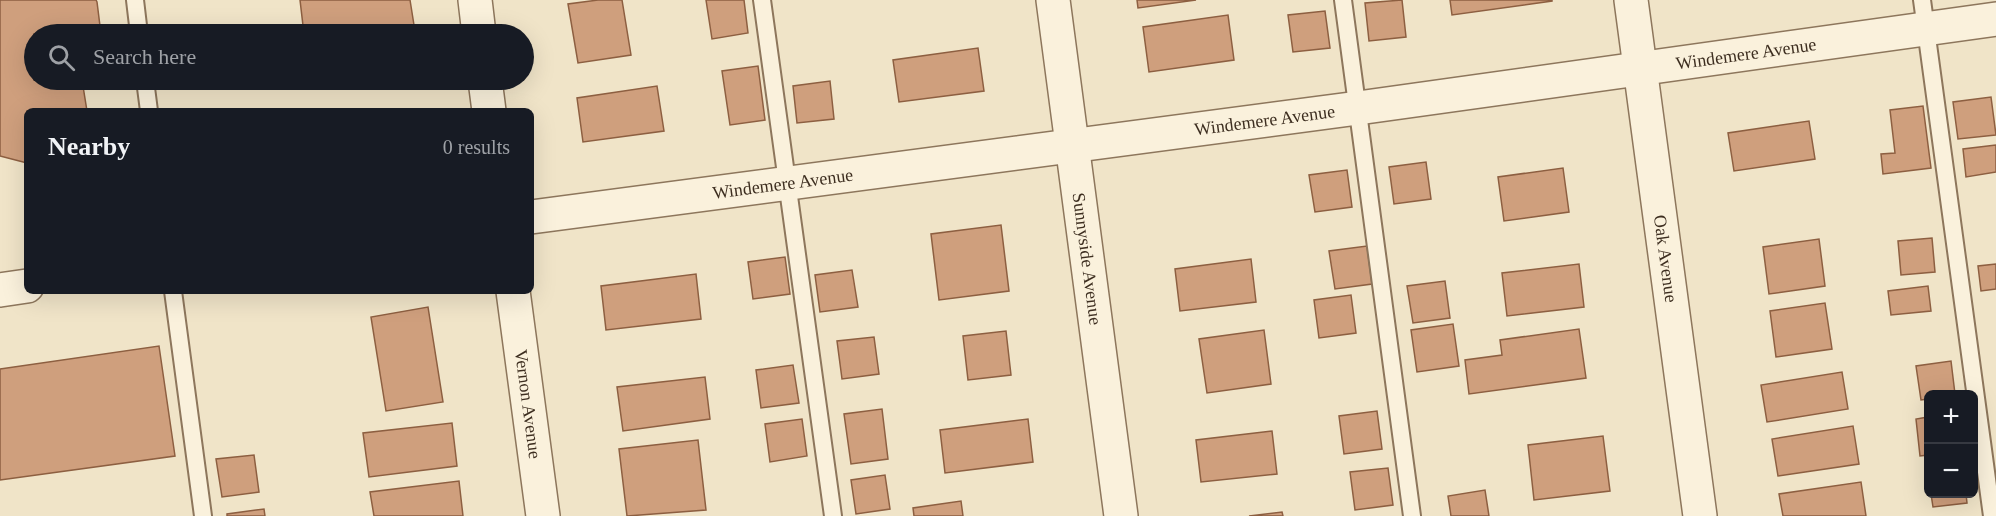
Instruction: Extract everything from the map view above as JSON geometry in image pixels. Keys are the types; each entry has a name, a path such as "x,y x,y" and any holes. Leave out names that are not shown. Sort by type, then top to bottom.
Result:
{"street":[{"path":"475,0 479,24"},
{"name":"Sunnyside Avenue","path":"1053,0 1121,516"},
{"name":"Oak Avenue","path":"1631,0 1700,516"},
{"name":"Windemere Avenue","path":"534,217 1358,108 1640,68 1924,14 1996,19"},
{"path":"486,90 489,108"},
{"path":"0,290 24,286"},
{"name":"Vernon Avenue","path":"513,294 543,516"}],"lane":[{"path":"135,0 138,24"},
{"path":"762,0 833,516"},
{"path":"1343,0 1412,516"},
{"path":"1924,14 1992,516"},
{"path":"146,90 149,108"},
{"path":"173,294 203,516"}],"building":[{"path":"0,0 96,0 100,24 24,24 24,90 84,90 87,108 24,108 24,162 0,156"},
{"path":"300,0 410,0 414,24 303,24"},
{"path":"622,0 631,55 578,63 568,4"},
{"path":"706,0 744,0 748,33 712,39"},
{"path":"1137,0 1196,0 1138,8"},
{"path":"1402,0 1406,37 1369,41 1365,3"},
{"path":"1450,0 1552,0 1552,1 1452,15"},
{"path":"1325,11 1330,48 1293,52 1288,15"},
{"path":"1228,15 1234,60 1149,72 1143,27"},
{"path":"978,48 984,91 899,102 893,60"},
{"path":"758,66 765,120 730,125 722,71"},
{"path":"830,81 834,119 797,123 793,86"},
{"path":"657,86 664,131 583,142 577,98"},
{"path":"1991,97 1996,135 1958,139 1953,102"},
{"path":"1923,106 1931,168 1883,174 1881,154 1895,153 1890,110"},
{"path":"1809,121 1815,159 1734,171 1728,133"},
{"path":"1996,145 1996,172 1966,177 1963,149"},
{"path":"1426,162 1431,199 1394,204 1389,167"},
{"path":"1563,168 1569,212 1504,221 1498,177"},
{"path":"1347,170 1352,207 1315,212 1309,175"},
{"path":"1001,225 1009,291 939,300 931,234"},
{"path":"1932,238 1935,272 1901,275 1898,241"},
{"path":"1819,239 1825,286 1769,294 1763,247"},
{"path":"1367,246 1372,284 1335,289 1329,251"},
{"path":"785,257 790,294 753,299 748,262"},
{"path":"1251,259 1256,302 1180,311 1175,269"},
{"path":"1579,264 1584,307 1507,316 1502,273"},
{"path":"1996,264 1996,289 1981,291 1978,266"},
{"path":"852,270 858,307 820,312 815,275"},
{"path":"696,274 701,319 606,330 601,286"},
{"path":"1445,281 1450,318 1413,323 1407,286"},
{"path":"1928,286 1931,311 1891,315 1888,291"},
{"path":"1351,295 1356,333 1319,338 1314,300"},
{"path":"1825,303 1832,349 1776,357 1770,311"},
{"path":"428,307 443,402 386,411 371,317"},
{"path":"1453,324 1459,366 1417,372 1411,330"},
{"path":"1579,329 1586,378 1469,394 1465,360 1502,355 1500,340"},
{"path":"1264,330 1271,384 1207,393 1199,339"},
{"path":"1006,331 1011,375 968,380 963,336"},
{"path":"874,337 879,374 842,379 837,341"},
{"path":"159,346 175,456 0,480 0,369"},
{"path":"1951,361 1955,390 1924,390 1924,400 1921,400 1916,366"},
{"path":"793,365 799,403 761,408 756,370"},
{"path":"1842,372 1848,409 1767,422 1761,385"},
{"path":"705,377 710,419 623,431 617,387"},
{"path":"882,409 888,459 851,464 844,414"},
{"path":"1377,411 1382,449 1344,454 1339,416"},
{"path":"1924,418 1924,456 1920,456 1916,419"},
{"path":"802,419 807,456 770,462 765,424"},
{"path":"1028,419 1033,462 945,473 940,430"},
{"path":"452,423 457,466 369,477 363,433"},
{"path":"1853,426 1859,464 1778,476 1772,439"},
{"path":"1272,431 1277,474 1201,482 1196,440"},
{"path":"1603,436 1610,491 1534,500 1528,445"},
{"path":"698,440 706,510 627,516 619,449"},
{"path":"254,455 259,492 222,497 216,459"},
{"path":"1388,468 1393,505 1355,510 1350,472"},
{"path":"885,475 890,509 856,514 851,480"},
{"path":"459,481 463,516 374,516 370,492"},
{"path":"1861,482 1866,516 1783,516 1779,494"},
{"path":"1485,490 1489,516 1451,516 1448,496"},
{"path":"1932,498 1966,498 1967,503 1933,507"},
{"path":"961,501 963,516 914,516 913,508"},
{"path":"264,509 265,516 227,516 227,514"},
{"path":"1282,512 1283,516 1249,516"}]}
